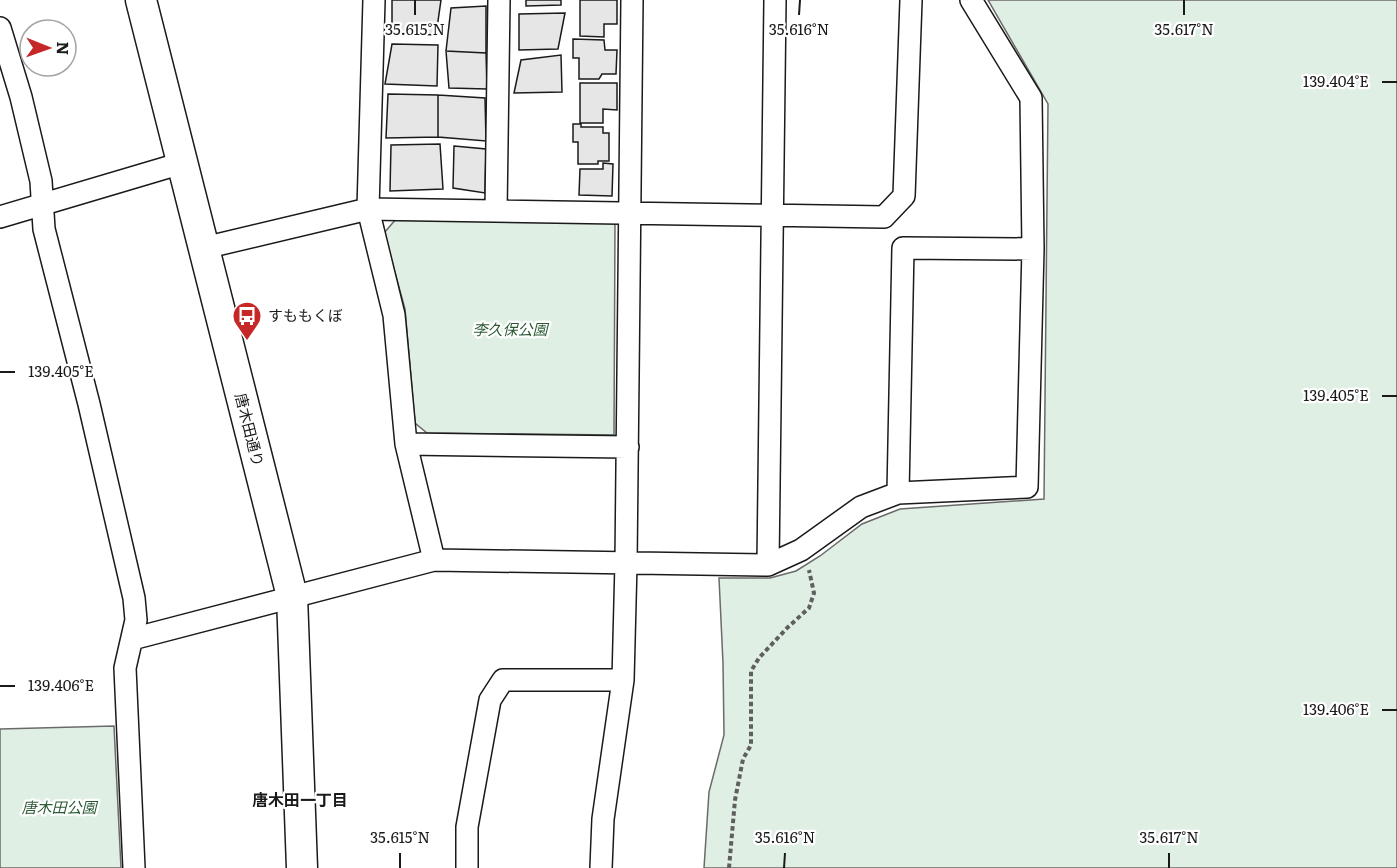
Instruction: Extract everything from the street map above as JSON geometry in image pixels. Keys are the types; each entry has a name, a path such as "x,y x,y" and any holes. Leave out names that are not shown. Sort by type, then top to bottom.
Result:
{"street":[{"name":"唐木田通り","path":"141,0 291,596 302,868"},
{"path":"374,0 368,209 394,315 406,444 434,560"},
{"path":"496,211 499,0"},
{"path":"601,868 603,819 623,680 628,447 632,0"},
{"path":"768,565 775,0"},
{"path":"204,248 368,209 884,217 904,196 911,0"},
{"path":"132,639 434,560 768,565 801,550 861,507 898,493 1027,488 1033,249 1031,98 970,0"},
{"path":"0,28 24,108 41,181 44,229 89,405 134,598 136,620 125,668 134,868"},
{"path":"0,217 182,163"},
{"path":"898,493 903,248 1033,249"},
{"path":"406,444 628,447"},
{"path":"467,868 468,827 490,700 503,680 623,680"}],"path":[{"path":"729,868 735,800 742,759 751,745 751,671 759,658 809,608 814,593 812,578 801,550"}],"green space":[{"path":"988,0 1397,0 1397,868 704,868 709,792 724,735 719,578 770,578 796,571 862,524 900,509 1044,499 1048,104"},
{"name":"李久保公園","path":"397,218 615,222 614,435 427,433 415,423 405,309 384,233"},
{"name":"唐木田公園","path":"114,726 121,868 0,868 0,729"}],"building":[{"path":"392,0 441,0 436,35 392,33"},
{"path":"526,0 561,0 561,5 526,6"},
{"path":"580,0 617,0 617,24 604,24 604,37 580,36"},
{"path":"486,6 486,53 446,51 451,8"},
{"path":"565,13 558,49 519,50 519,14"},
{"path":"573,39 604,40 605,50 617,50 616,74 602,74 599,79 579,79 579,58 573,58"},
{"path":"392,44 438,45 437,86 385,84"},
{"path":"446,51 486,53 487,89 449,88"},
{"path":"561,55 562,92 514,93 521,60"},
{"path":"580,83 617,83 617,110 603,109 603,123 580,123"},
{"path":"388,94 438,95 438,137 386,138"},
{"path":"438,95 485,98 486,141 438,137"},
{"path":"573,124 581,124 581,127 603,127 603,133 609,133 609,161 598,161 598,164 578,164 578,142 573,142"},
{"path":"440,144 443,189 390,191 391,145"},
{"path":"454,146 486,149 485,193 453,188"},
{"path":"603,163 613,164 612,196 579,195 580,169 603,169"}],"place":[{"name":"すももくぼ","path":"247,342"}],"district":[{"name":"唐木田一丁目","path":"300,800"}]}
